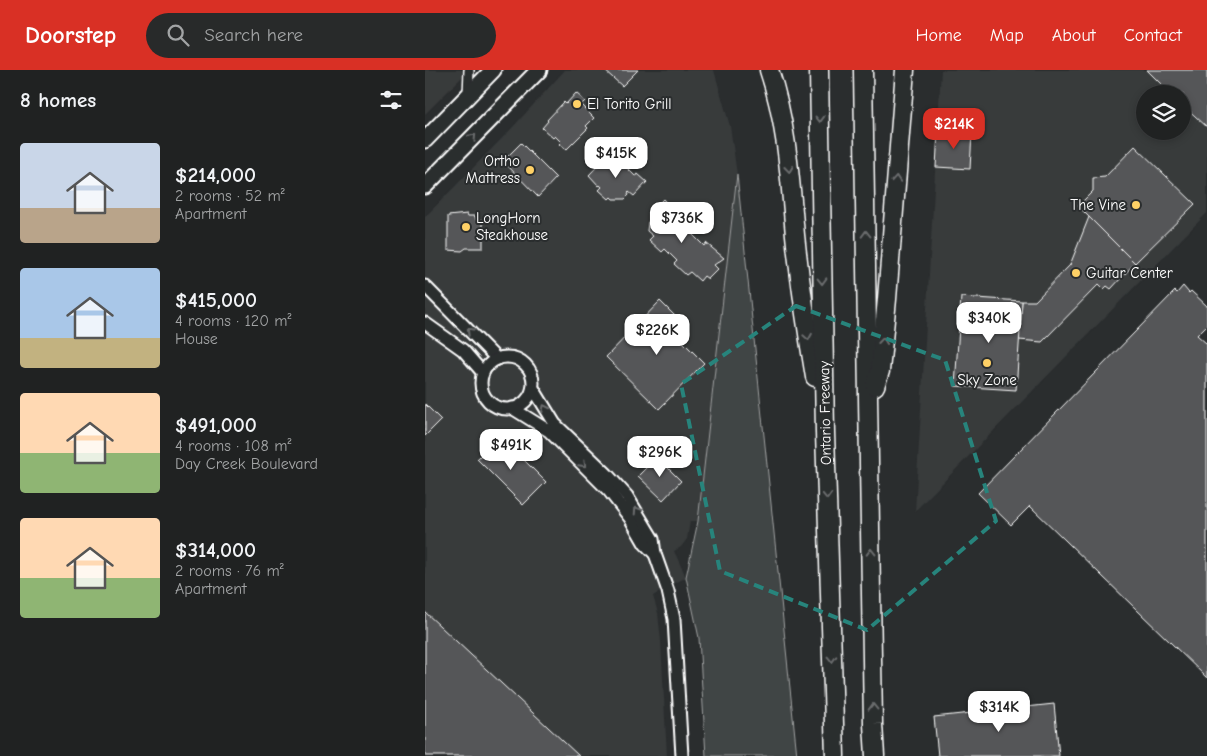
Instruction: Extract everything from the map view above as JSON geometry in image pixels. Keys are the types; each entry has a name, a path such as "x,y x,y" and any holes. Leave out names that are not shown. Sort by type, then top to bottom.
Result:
{"highway":[{"path":"769,70 783,121 803,310 825,432"},
{"name":"Ontario Freeway","path":"819,70 825,432 835,756"},
{"path":"863,70 875,756"},
{"path":"869,406 880,371 905,70"}],"main road":[{"path":"425,140 493,70"},
{"path":"425,186 539,70"}],"street":[{"path":"468,95 469,70"},
{"path":"425,286 497,359"},
{"path":"425,323 463,350 483,373"},
{"path":"533,388 525,401 512,408 500,408 488,400 482,387 483,373 497,359 506,357 515,358 528,367 532,375 533,388 555,424 627,496 653,539 655,554 668,591 674,619 682,756"},
{"path":"512,408 549,431 605,486 630,518 645,544 655,554"}],"highlighted area":[{"path":"796,306 945,360 996,521 867,630 720,571 681,384"}],"shaded area":[{"path":"425,70 469,70 425,114"},
{"path":"565,70 714,70 730,126 737,174 698,521 690,521 687,539 681,547 674,551 686,577 653,596 658,613 661,641 667,756 425,756 425,217 512,128"},
{"path":"941,70 1207,70 1207,213 915,511"},
{"path":"737,174 797,756 706,756 699,638 686,577 698,521"}],"building":[{"path":"604,70 638,70 622,86"},
{"path":"1147,70 1207,70 1207,127 1191,112 1191,85 1162,85"},
{"path":"576,93 585,101 581,105 594,118 586,126 588,128 566,150 559,144 561,142 555,136 553,138 542,128 564,102 566,104"},
{"path":"938,131 972,132 970,169 936,167"},
{"name":"Ortho Mattress","path":"521,143 556,178 538,197 503,161"},
{"name":"The Vine","path":"1135,146 1195,204 1135,263 1078,206 1093,191 1093,178 1105,177"},
{"path":"611,152 635,176 638,174 647,182 634,196 629,192 625,199 613,199 611,197 609,199 599,190 602,187 589,175"},
{"path":"663,199 671,208 669,210 672,214 704,246 706,243 724,258 714,265 718,269 708,279 704,276 700,281 690,272 686,275 674,264 677,261 665,249 662,252 649,240 653,236 647,231 648,222 654,216 650,212"},
{"name":"LongHorn Steakhouse","path":"467,214 468,216 475,216 476,220 483,220 483,248 466,248 462,251 448,250 448,216"},
{"path":"1089,217 1135,263 1111,289 1107,286 1104,289 1099,284 1042,342 1019,340 1022,301 1035,301 1070,265"},
{"path":"1183,286 1189,293 1191,291 1207,306 1207,325 1197,335 1207,344 1207,678 1030,506 1011,525 978,493 1175,291 1177,293"},
{"name":"Sky Zone","path":"961,297 1022,301 1016,390 955,386"},
{"path":"660,301 690,331 681,340 704,363 659,409 606,357"},
{"path":"425,404 441,420 425,436"},
{"path":"500,436 546,482 523,505 477,459"},
{"path":"657,457 681,481 663,500 638,476"},
{"path":"425,612 579,756 425,756"},
{"path":"1054,704 1059,756 938,756 934,717"}],"place":[{"name":"El Torito Grill","path":"577,104"},
{"name":"Ortho Mattress","path":"530,170"},
{"name":"The Vine","path":"1136,205"},
{"name":"LongHorn Steakhouse","path":"466,227"},
{"name":"Guitar Center","path":"1076,273"},
{"name":"Sky Zone","path":"987,363"}]}
